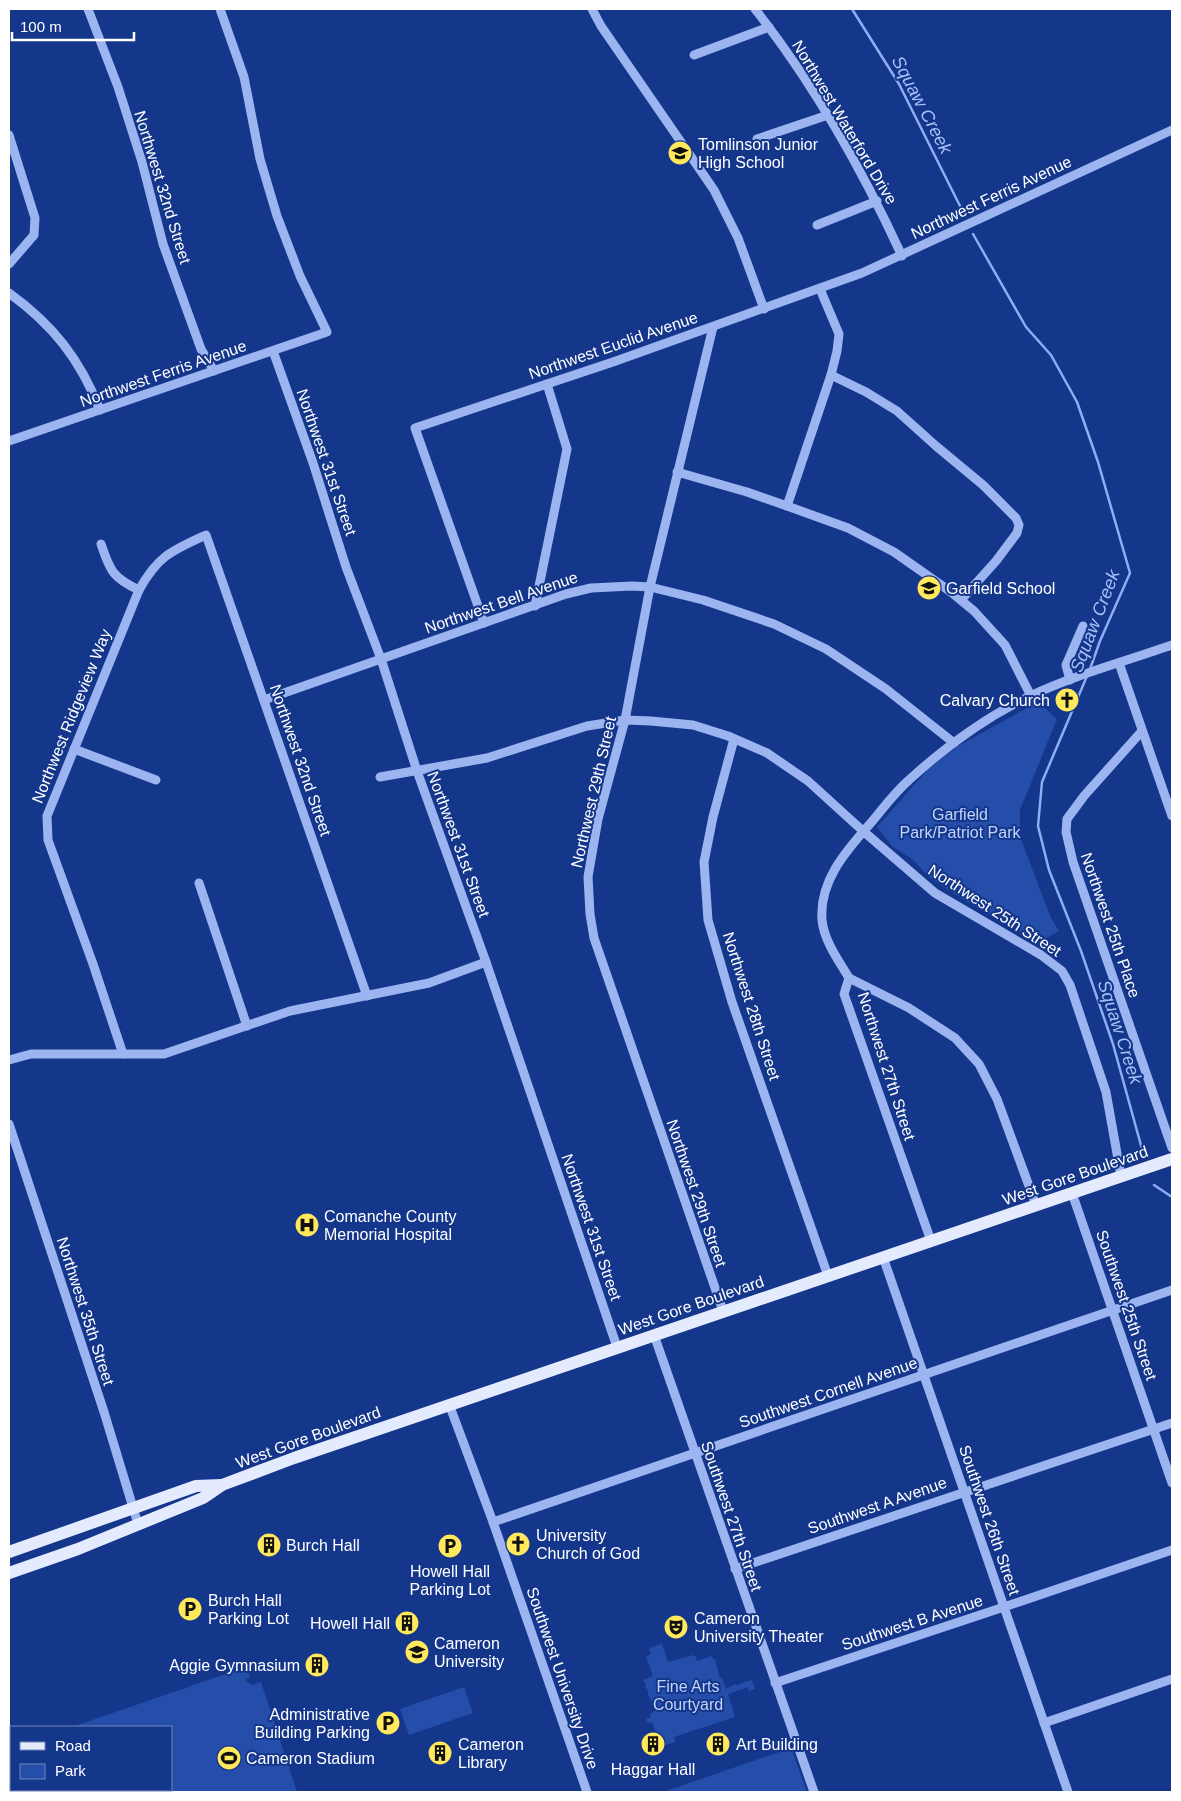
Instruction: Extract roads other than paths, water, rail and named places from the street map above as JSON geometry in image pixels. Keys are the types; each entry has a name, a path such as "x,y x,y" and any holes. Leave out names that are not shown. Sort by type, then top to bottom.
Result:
{"main road":[{"name":"West Gore Boulevard","path":"10,1569 78,1549 203,1498 222,1485 449,1404 1172,1159"},
{"name":"West Gore Boulevard","path":"9,1552 196,1486 222,1485"}],"street":[{"name":"Northwest 32nd Street","path":"88,9 118,87 136,143 163,244 201,349 214,371"},
{"name":"Northwest Ferris Avenue","path":"9,441 327,332 300,276 277,216 260,159 244,77 220,9"},
{"path":"592,9 611,42 714,190 738,238 764,309"},
{"name":"Northwest Waterford Drive","path":"754,9 769,26 828,115 877,202 902,256"},
{"path":"694,55 769,26"},
{"path":"757,139 828,115"},
{"name":"Northwest Ferris Avenue","path":"820,289 862,274 902,256 1057,182 1172,130"},
{"path":"9,135 35,218 34,235 9,264"},
{"path":"817,225 877,202"},
{"path":"787,506 831,375 837,351 839,334 820,289"},
{"name":"Northwest Euclid Avenue","path":"484,623 415,428 820,289"},
{"path":"9,293 46,325 74,357 92,388 100,410"},
{"name":"Northwest 29th Street","path":"713,327 650,587 625,720 598,819 588,877 594,938 722,1311"},
{"name":"Northwest 31st Street","path":"273,351 313,463 346,566 381,659 416,770 486,962 617,1347"},
{"path":"831,375 898,410 936,446 983,485 1016,518 1019,525 1018,533 961,600"},
{"path":"535,606 567,448 547,384"},
{"path":"677,472 748,492 848,528 894,552 974,611 1005,645 1031,696"},
{"name":"Northwest 32nd Street","path":"206,535 367,996"},
{"name":"Northwest Ridgeview Way","path":"123,1054 48,840 48,816 139,590 150,571 161,558 206,535"},
{"path":"101,544 107,564 114,576 127,585 139,590"},
{"name":"Northwest Bell Avenue","path":"264,700 566,594 590,588 650,587 703,600 774,624 826,649 886,689 954,743"},
{"path":"1074,679 1066,665 1082,626"},
{"path":"954,743 992,717 1031,696 1172,645"},
{"path":"1119,663 1172,816"},
{"name":"Northwest 25th Street","path":"380,777 488,758 587,726 625,720 693,725 734,738 767,754 808,781 936,893 1041,955 1062,971 1070,985 1106,1092 1122,1176"},
{"name":"Northwest 25th Place","path":"1142,731 1084,796 1067,819 1066,832 1073,862 1172,1148"},
{"name":"Northwest 28th Street","path":"734,738 713,817 704,862 708,920 732,1002 828,1276"},
{"name":"Northwest 27th Street","path":"931,1241 844,994 849,978 832,949 822,922 822,899 837,865 863,831 908,781 954,743"},
{"path":"74,749 156,780"},
{"path":"198,882 247,1026"},
{"path":"9,1060 31,1054 164,1054 290,1012 429,983 486,962"},
{"path":"849,978 910,1008 956,1038 979,1064 997,1099 1036,1205"},
{"name":"Northwest 35th Street","path":"9,1124 104,1412 138,1524"},
{"name":"Southwest 25th Street","path":"1072,1193 1172,1484"},
{"name":"Southwest 26th Street","path":"883,1257 1068,1792"},
{"name":"Southwest Cornell Avenue","path":"492,1522 1172,1290"},
{"name":"Southwest 27th Street","path":"654,1335 814,1792"},
{"name":"Southwest University Drive","path":"449,1404 587,1792"},
{"name":"Southwest A Avenue","path":"735,1569 1172,1424"},
{"name":"Southwest B Avenue","path":"775,1683 1004,1608 1172,1550"},
{"path":"1044,1723 1172,1679"}],"waterway":[{"name":"Squaw Creek","path":"852,9 899,84 965,216"},
{"name":"Squaw Creek","path":"973,234 1026,327 1051,355 1077,402 1098,462 1130,573 1100,641 1090,669"},
{"name":"Squaw Creek","path":"1087,676 1042,782 1038,826 1049,870 1081,951 1113,1044 1142,1149"},
{"name":"Squaw Creek","path":"1154,1185 1172,1197"}],"place":[{"name":"Tomlinson Junior High School","path":"680,153"},
{"name":"Garfield School","path":"929,588"},
{"name":"Calvary Church","path":"1067,700"},
{"name":"Comanche County Memorial Hospital","path":"307,1225"},
{"name":"University Church of God","path":"518,1544"},
{"name":"Burch Hall","path":"269,1545"},
{"name":"Howell Hall Parking Lot","path":"450,1546"},
{"name":"Burch Hall Parking Lot","path":"190,1609"},
{"name":"Howell Hall","path":"407,1623"},
{"name":"Cameron University Theater","path":"676,1627"},
{"name":"Cameron University","path":"417,1652"},
{"name":"Aggie Gymnasium","path":"317,1665"},
{"name":"Administrative Building Parking","path":"388,1723"},
{"name":"Haggar Hall","path":"653,1744"},
{"name":"Art Building","path":"718,1744"},
{"name":"Cameron Library","path":"440,1753"},
{"name":"Cameron Stadium","path":"229,1758"}],"park label":[{"name":"Garfield Park/Patriot Park","path":"960,823"},
{"name":"Fine Arts Courtyard","path":"688,1695"}]}
